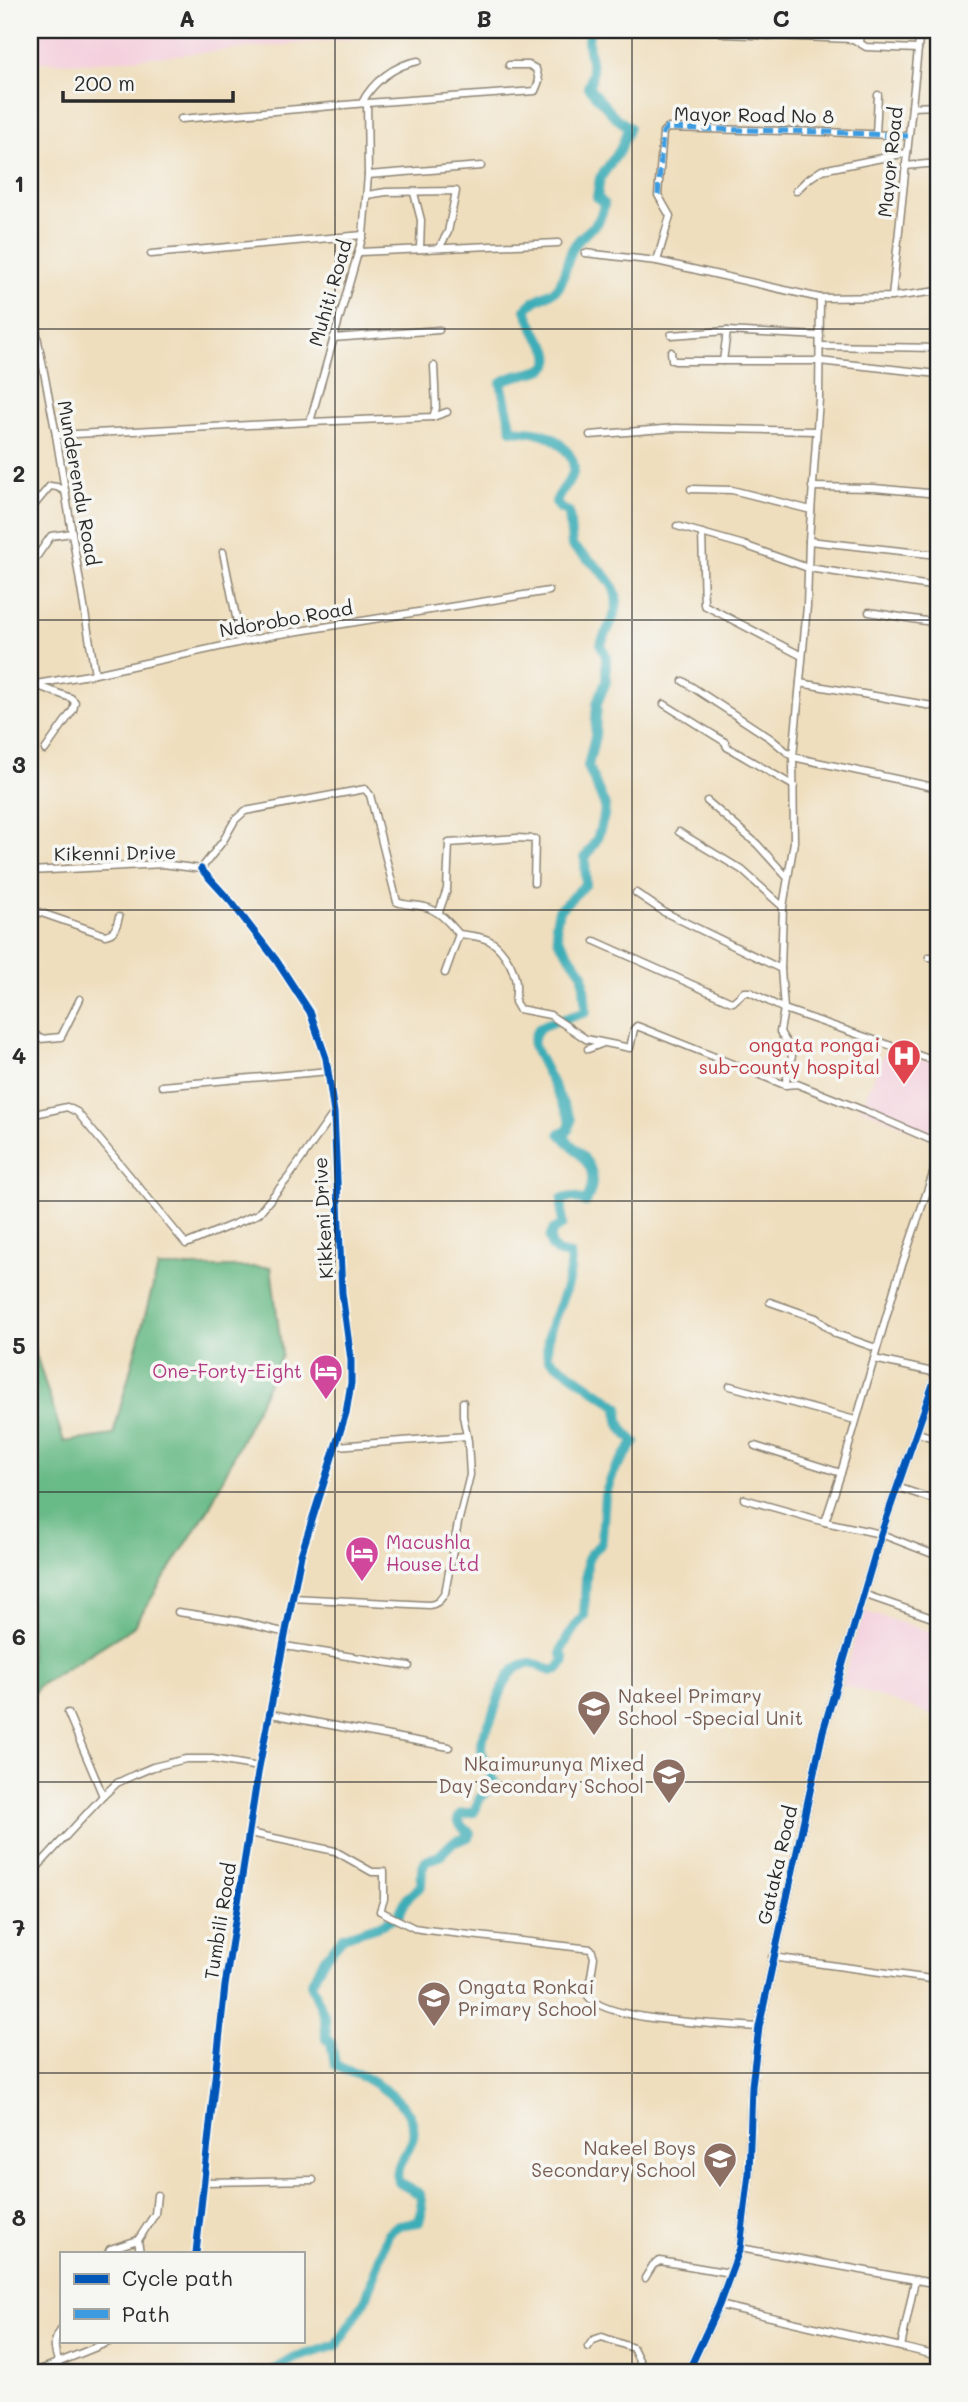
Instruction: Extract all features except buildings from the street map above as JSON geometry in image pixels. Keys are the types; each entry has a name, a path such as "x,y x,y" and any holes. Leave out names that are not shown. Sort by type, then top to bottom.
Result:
{"street":[{"path":"718,30 724,34 853,38 866,47 918,49"},
{"path":"860,43 861,30"},
{"name":"Mayor Road","path":"892,297 920,30"},
{"path":"365,103 371,87 401,66 418,61"},
{"path":"181,119 535,91 539,81 536,69 529,65 509,65"},
{"path":"876,134 878,95"},
{"name":"Muhiti Road","path":"310,422 363,235 368,195 365,103"},
{"path":"912,107 938,106"},
{"name":"Mayor Road No 8","path":"657,261 670,216 658,195 663,132 667,128 908,136"},
{"path":"796,191 822,170 907,153"},
{"path":"905,166 938,163"},
{"path":"368,175 481,166"},
{"path":"368,195 386,192 456,192 447,232 439,248"},
{"path":"414,192 421,220 420,249"},
{"path":"151,254 363,235"},
{"path":"360,252 558,243"},
{"path":"585,253 657,261 820,298 892,297 938,291"},
{"path":"786,1085 792,1056 780,1032 784,1009 781,969 783,907 793,842 793,757 807,606 820,298"},
{"name":"Munderendu Road","path":"30,299 66,492 95,674"},
{"path":"333,338 439,330"},
{"path":"671,335 727,331 820,336"},
{"path":"723,361 727,331"},
{"path":"820,346 938,348"},
{"path":"671,352 675,361 819,361 938,374"},
{"path":"433,417 436,408 434,366"},
{"path":"56,435 433,417 447,412"},
{"path":"590,435 675,428 816,431"},
{"path":"30,510 50,486 66,492"},
{"path":"812,486 938,494"},
{"path":"691,489 732,490 811,510"},
{"path":"677,526 744,545 808,568 938,587"},
{"path":"30,558 37,556 51,536 72,533"},
{"path":"702,533 704,605 802,656"},
{"path":"809,541 938,555"},
{"path":"223,552 241,642"},
{"name":"Ndorobo Road","path":"32,685 274,635 549,591"},
{"path":"869,612 938,623"},
{"path":"938,637 938,647"},
{"path":"682,681 770,738 793,757 938,788"},
{"path":"800,682 938,707"},
{"path":"32,685 71,698 75,702 73,710 45,750"},
{"path":"664,704 725,742 727,747 794,786"},
{"path":"201,869 223,841 235,820 245,811 365,789 370,795 397,902 424,906 439,912 459,934 489,940 501,948 517,979 515,1002 519,1009 550,1015 580,1037 625,1048 632,1047 634,1029 637,1026 786,1085 797,1084 938,1143"},
{"path":"707,801 757,844 786,876"},
{"path":"679,832 742,870 783,907"},
{"path":"439,912 447,889 449,843 535,839 534,883"},
{"name":"Kikenni Drive","path":"30,871 163,864 201,869"},
{"name":"Kikkeni Drive","path":"201,869 232,903 276,960 310,1012 329,1071 334,1113 342,1293 351,1360 351,1383 337,1446 310,1524 292,1598"},
{"path":"636,893 674,917 781,969"},
{"path":"30,909 105,935 112,934 119,917"},
{"path":"445,973 459,934"},
{"path":"595,941 729,1001 733,1002 747,992 784,1009 938,1062"},
{"path":"929,957 938,958"},
{"path":"30,1029 40,1039 54,1040 61,1037 80,999"},
{"path":"588,1049 603,1043"},
{"path":"162,1086 329,1071"},
{"path":"30,1115 67,1107 77,1112 186,1244 258,1214 288,1178 334,1113"},
{"path":"825,1522 895,1283 938,1159"},
{"path":"770,1302 816,1318 836,1334 876,1349"},
{"path":"30,1328 33,1338"},
{"path":"874,1359 938,1371"},
{"name":"Gataka Road","path":"688,2372 719,2305 740,2248 759,2027 823,1731 881,1534 938,1371"},
{"path":"730,1386 855,1420"},
{"path":"292,1598 429,1605 440,1601 445,1593 470,1475 463,1402"},
{"path":"916,1432 938,1440"},
{"path":"337,1446 467,1436"},
{"path":"755,1446 841,1473"},
{"path":"897,1487 938,1501"},
{"path":"744,1499 825,1522 881,1534 938,1556"},
{"path":"863,1594 938,1620"},
{"name":"Tumbili Road","path":"196,2252 225,1986 259,1768 285,1646 292,1598"},
{"path":"178,1612 237,1621 287,1633"},
{"path":"285,1646 409,1666"},
{"path":"68,1713 103,1796"},
{"path":"271,1714 449,1747"},
{"path":"30,1875 103,1796 117,1783 134,1775 186,1759 212,1759 259,1768"},
{"path":"250,1833 335,1852 372,1872 384,1872 384,1899 380,1909 403,1922 427,1930 591,1949 594,1957 588,1996 594,2004 607,2010 648,2018 759,2027"},
{"path":"772,1957 938,1980"},
{"path":"204,2182 313,2180"},
{"path":"140,2252 138,2240 155,2214 156,2195"},
{"path":"108,2252 121,2244 138,2240"},
{"path":"740,2248 938,2284"},
{"path":"645,2277 653,2265 660,2261 730,2273"},
{"path":"901,2347 915,2280"},
{"path":"719,2305 938,2356"},
{"path":"59,2363 54,2349 60,2331"},
{"path":"588,2347 593,2340 602,2337 629,2346 636,2351 645,2372"},
{"path":"35,2372 109,2342"}],"shaded area":[{"path":"30,30 447,30 89,63 30,62"},
{"name":"ongata rongai sub-county hospital","path":"886,1048 938,1064 938,1141 861,1108"},
{"path":"863,1611 938,1634 938,1717 842,1684"}],"green space":[{"path":"158,1267 271,1267 282,1355 209,1508 133,1627 37,1687 30,1702 30,1336 64,1442 113,1435"}],"waterway":[{"path":"564,1019 586,1012 583,974 558,939 556,924 559,910 586,884 585,858 597,839 604,816 605,806 588,766 595,736 597,703 606,682 606,657 601,644 614,617 617,602 611,583 604,574 572,546 569,512 560,508 556,502 573,473 574,467 569,454 546,435 512,430 501,383 547,366 550,359 548,350 536,333 526,310 536,300 557,289 573,248 599,220 604,204 597,197 600,178 620,150 629,127 616,118 588,87 592,72 588,45 590,30"},
{"path":"271,2372 295,2358 337,2345 366,2299 388,2233 399,2225 419,2222 422,2210 420,2194 398,2182 397,2175 413,2137 410,2118 398,2101 381,2088 335,2064 331,2043 326,2037 325,2018 311,1983 325,1958 343,1937 383,1924 398,1916 407,1898 421,1886 422,1869 426,1861 439,1856 452,1843 468,1837 470,1833 458,1820 461,1814 474,1812 480,1798 495,1784 481,1753 481,1744 500,1694 510,1674 517,1667 537,1665 551,1671 559,1669 564,1660 561,1652 584,1616 587,1562 602,1538 605,1495 614,1471 635,1442 621,1427 619,1407 548,1358 550,1332 570,1268 570,1255 559,1253 552,1247 550,1238 553,1230 562,1225 562,1199 573,1197 586,1202 592,1179 587,1163 560,1133 568,1131 571,1120 533,1045 539,1029 554,1022"}],"marked path":[{"path":"658,195 663,132 667,128 908,136"}],"cycle path":[{"path":"196,2252 225,1986 259,1767 301,1555 346,1413 351,1383 351,1360 342,1293 334,1113 326,1058 310,1012 276,960 232,903 201,869"},
{"path":"688,2372 719,2305 740,2248 749,2174 752,2086 759,2027 823,1731 881,1534 938,1370"}],"place":[{"name":"ongata rongai sub-county hospital","path":"904,1086"},
{"name":"One-Forty-Eight","path":"326,1401"},
{"name":"Macushla House Ltd","path":"362,1583"},
{"name":"Nakeel Primary School -Special Unit","path":"594,1737"},
{"name":"Nkaimurunya Mixed Day Secondary School","path":"669,1805"},
{"name":"Ongata Ronkai Primary School","path":"434,2028"},
{"name":"Nakeel Boys Secondary School","path":"720,2189"}]}
